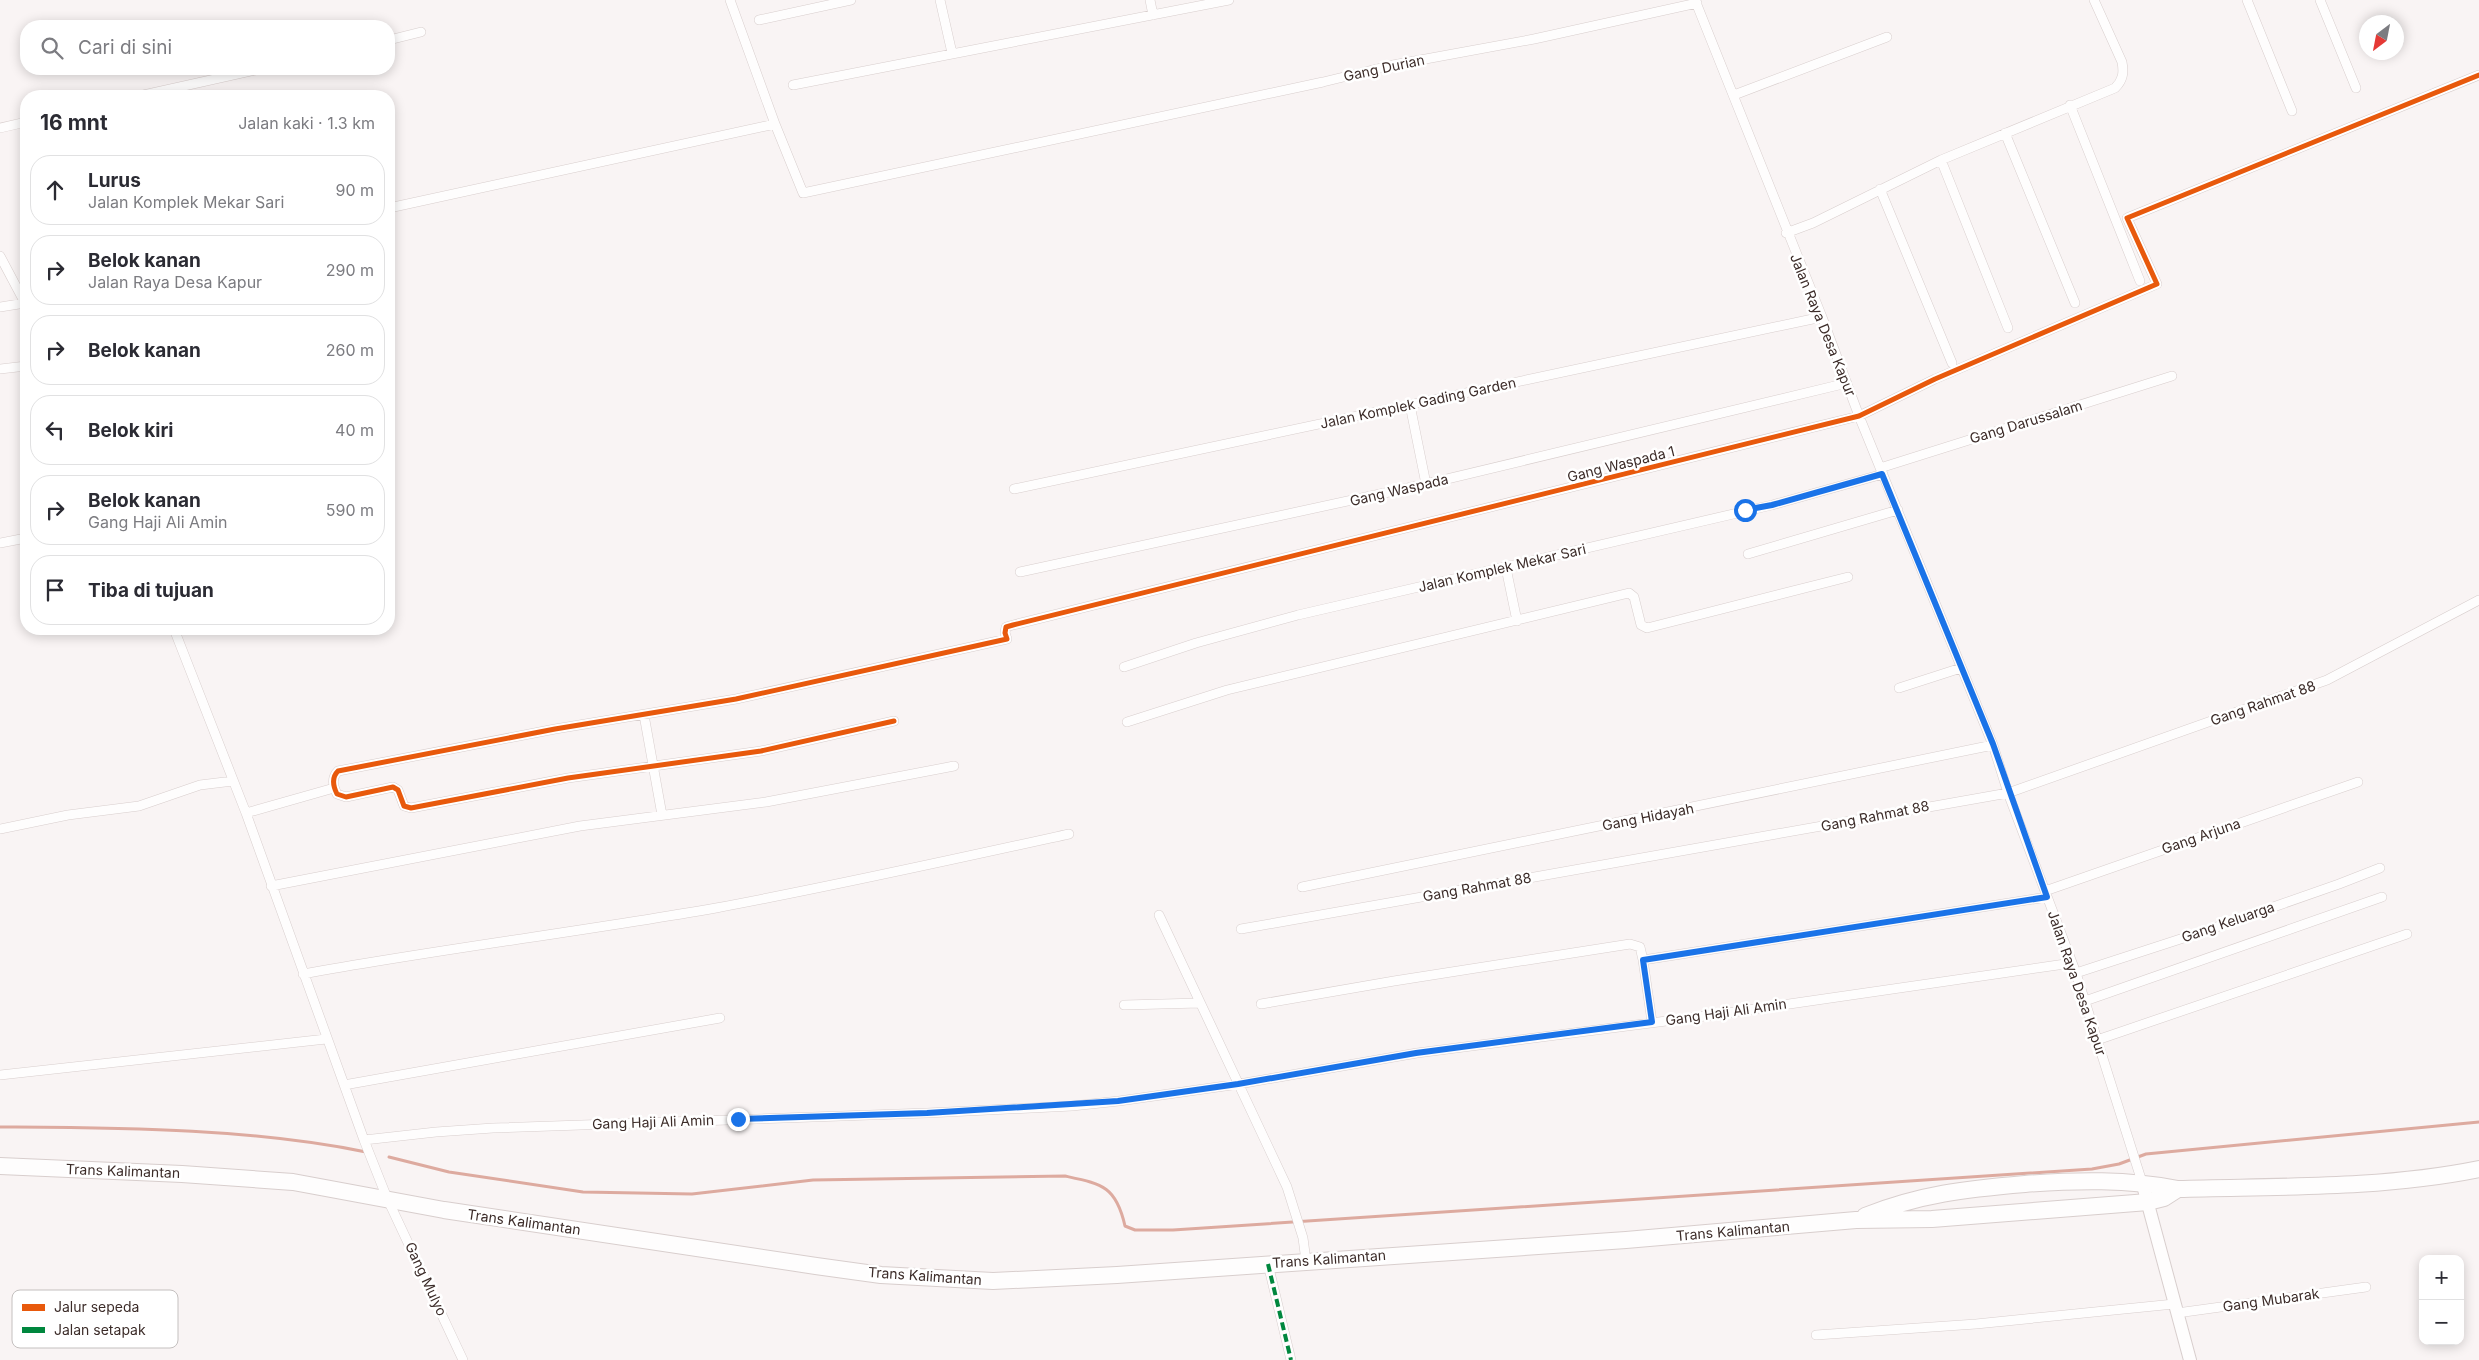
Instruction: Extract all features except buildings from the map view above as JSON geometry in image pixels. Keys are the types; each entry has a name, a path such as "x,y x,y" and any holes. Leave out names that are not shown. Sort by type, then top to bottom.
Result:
{"highway":[{"name":"Trans Kalimantan","path":"0,1166 241,1177 294,1182 388,1198 444,1210 816,1266 916,1278 993,1280 1059,1279 1626,1240 1856,1220 1932,1219 2150,1209 2178,1189"},
{"path":"2178,1189 2371,1183 2427,1178 2479,1169"},
{"name":"Trans Kalimantan","path":"1856,1220 1889,1206 1941,1192 2071,1180 2142,1182 2178,1189"}],"street":[{"path":"395,207 775,124 730,0"},
{"path":"758,20 851,0"},
{"path":"940,0 952,53"},
{"path":"1150,0 1153,15"},
{"path":"793,86 952,53 1229,0"},
{"path":"1786,233 1812,223 1941,160 2115,88 2121,82 2124,72 2122,62 2094,0"},
{"path":"2247,0 2292,111"},
{"path":"2320,0 2356,88"},
{"name":"Gang Durian","path":"775,124 803,192 1393,65 1534,39 1696,2"},
{"name":"Jalan Raya Desa Kapur","path":"1696,2 1734,95 1786,233 1822,317 1881,471 1993,744 2008,793 2085,1001 2150,1209 2168,1283 2190,1360"},
{"path":"395,39 422,32"},
{"path":"1734,95 1887,37"},
{"path":"166,90 233,75"},
{"name":"Gang Waspada 1","path":"644,715 736,699 1007,639 1006,627 1013,625 1859,416 1935,379 2157,284 2127,218 2479,75"},
{"path":"2070,106 2140,281"},
{"path":"0,128 20,123"},
{"path":"2005,133 2075,302"},
{"path":"1941,160 2008,328"},
{"path":"1880,189 1952,363"},
{"path":"0,256 20,283"},
{"path":"0,307 20,305"},
{"name":"Jalan Komplek Gading Garden","path":"1014,489 1822,317"},
{"path":"0,369 20,367"},
{"name":"Gang Darussalam","path":"1881,471 2172,376"},
{"name":"Gang Waspada","path":"1020,572 1426,484 1847,383"},
{"path":"1410,405 1426,484"},
{"name":"Jalan Komplek Mekar Sari","path":"1124,667 1196,643 1298,615 1772,505 1881,471"},
{"path":"1748,554 1898,510"},
{"path":"0,543 20,539"},
{"path":"1506,568 1517,621"},
{"path":"1127,722 1227,690 1629,593 1634,597 1641,625 1647,628 1848,577"},
{"name":"Gang Rahmat 88","path":"1240,929 2008,793 2327,680 2479,600"},
{"name":"Gang Mulyo","path":"176,635 246,814 365,1143 388,1198 463,1360"},
{"path":"1899,688 1961,668"},
{"path":"662,815 652,765 644,715 555,729 338,771 333,778 337,794 346,797 392,787 398,790 404,806 411,808 568,778 652,765 761,751 894,720"},
{"name":"Gang Hidayah","path":"1302,887 1993,744"},
{"path":"271,886 580,826 766,802 954,766"},
{"path":"0,829 68,815 140,806 200,785 233,781"},
{"name":"Gang Arjuna","path":"1643,960 2046,894 2358,782"},
{"path":"246,814 334,788"},
{"path":"303,974 405,955 716,908 854,882 1068,834"},
{"name":"Gang Keluarga","path":"2076,973 2205,931 2340,884 2380,868"},
{"path":"2085,1001 2382,897"},
{"path":"1159,915 1287,1186 1299,1222 1306,1261"},
{"path":"2097,1040 2407,934"},
{"path":"1261,1004 1394,980 1630,944 1640,947 1652,1022"},
{"name":"Gang Haji Ali Amin","path":"365,1143 436,1132 493,1128 1072,1106 1238,1084 1416,1053 2072,963"},
{"path":"1124,1005 1200,1002"},
{"path":"344,1085 720,1018"},
{"path":"0,1075 326,1039"},
{"path":"1268,1264 1291,1360"},
{"name":"Gang Mubarak","path":"1816,1336 2175,1309 2366,1287"}],"waterway":[{"path":"389,1157 449,1172 583,1192 692,1194 813,1180 1065,1176 1089,1182 1106,1189 1117,1202 1125,1226 1135,1230 1173,1230 2092,1169 2119,1164 2146,1154 2479,1122"},
{"path":"0,1127 138,1129 230,1134 322,1144 366,1152"}],"marked path":[{"path":"1268,1264 1291,1360"}],"cycle path":[{"path":"894,721 761,751 568,778 411,808 404,806 398,790 393,787 346,797 337,794 333,782 334,776 338,771 555,729 736,699 1007,639 1006,627 1013,625 1859,416 1935,379 2157,284 2127,218 2479,75"}],"route":[{"path":"738,1119 1072,1106 1238,1084 1319,1068 1416,1053 1652,1022 1643,960 2047,897 2008,793 1993,744 1882,474 1772,505 1745,510"}]}
